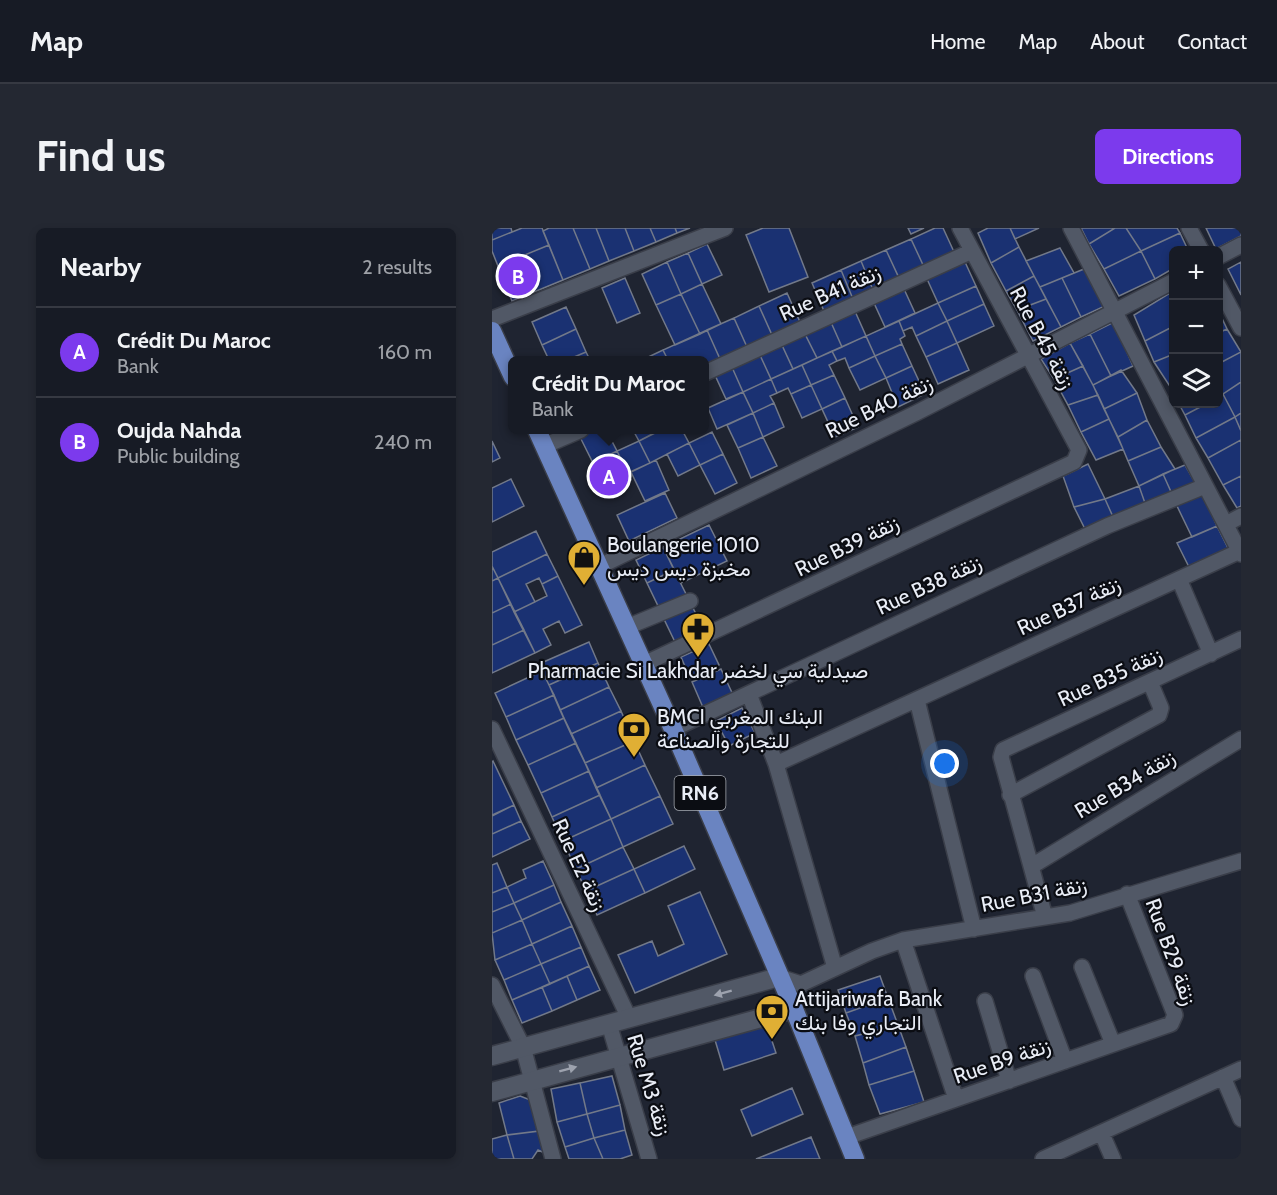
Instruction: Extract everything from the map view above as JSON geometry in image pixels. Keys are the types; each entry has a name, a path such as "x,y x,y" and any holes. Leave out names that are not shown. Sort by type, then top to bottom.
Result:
{"main road":[{"path":"492,332 508,366"},
{"name":"RN6","path":"539,434 673,729 794,1009 855,1159"}],"street":[{"path":"492,318 725,228"},
{"name":"Rue B45 زنقة","path":"960,228 1079,450 1078,458 1068,465"},
{"path":"1071,228 1240,553"},
{"path":"1189,228 1199,246"},
{"path":"1223,254 1241,245"},
{"name":"Rue B41 زنقة","path":"709,371 972,251"},
{"name":"Rue B40 زنقة","path":"600,566 1028,357 1169,284"},
{"path":"1223,294 1241,328"},
{"path":"544,446 570,434"},
{"name":"Rue B39 زنقة","path":"644,664 1068,465"},
{"name":"Rue B38 زنقة","path":"673,729 1107,526 1205,486"},
{"path":"1226,524 1241,516"},
{"name":"Rue B37 زنقة","path":"776,764 1240,553"},
{"path":"1179,579 1211,654"},
{"path":"627,627 690,601"},
{"name":"Rue B35 زنقة","path":"1010,795 1000,757 1007,747 1241,639"},
{"path":"1045,917 1010,795 1160,715 1161,708 1150,682"},
{"path":"749,694 776,764 835,968"},
{"path":"917,700 974,929"},
{"name":"Rue E2 زنقة","path":"492,729 497,750 628,1018"},
{"name":"Rue B34 زنقة","path":"1032,866 1241,739"},
{"name":"Rue B31 زنقة","path":"801,984 903,940 1070,913 1241,861"},
{"name":"Rue B29 زنقة","path":"1127,894 1175,1015 1171,1024"},
{"path":"903,940 956,1099"},
{"path":"1082,967 1113,1044"},
{"path":"1033,976 1065,1061"},
{"path":"492,1056 779,977 801,984 794,1009 492,1092"},
{"path":"492,985 523,1047 554,1159"},
{"path":"985,1001 1009,1081"},
{"name":"Rue M3 زنقة","path":"609,1024 650,1159"},
{"name":"Rue B9 زنقة","path":"847,1137 1171,1024"},
{"path":"1042,1159 1102,1134 1241,1069"},
{"path":"1223,1077 1241,1119"},
{"path":"1102,1134 1113,1159"}],"building":[{"path":"492,228 511,228 512,232 492,240"},
{"path":"522,228 542,228 549,245 498,266 492,251 492,240"},
{"path":"549,228 573,228 590,269 563,280 543,231"},
{"path":"573,228 596,228 609,261 590,269"},
{"path":"596,228 625,228 634,251 609,261"},
{"path":"625,228 650,228 656,242 634,251"},
{"path":"650,228 675,228 677,233 656,242"},
{"path":"675,228 690,228 677,233"},
{"path":"763,228 789,228 808,277 769,292 746,235"},
{"path":"908,228 924,228 911,234"},
{"path":"935,228 943,228 955,254 924,267 911,239"},
{"path":"988,228 1010,228 1019,247 991,263 978,233"},
{"path":"1010,228 1039,228 1015,239"},
{"path":"1081,228 1115,228 1089,244"},
{"path":"1115,228 1126,228 1141,251 1104,269 1089,244"},
{"path":"1126,228 1177,228 1180,233 1141,251"},
{"path":"1206,228 1241,228 1241,236 1222,246 1215,246"},
{"path":"1180,233 1186,246 1169,246 1169,271 1155,279 1141,251"},
{"path":"911,239 924,267 899,278 886,250"},
{"path":"707,244 722,275 702,284 688,253"},
{"path":"549,245 563,280 512,301 498,266"},
{"path":"1019,247 1034,276 1006,291 991,263"},
{"path":"1060,248 1074,273 1040,287 1026,261"},
{"path":"886,250 899,278 873,290 861,261"},
{"path":"1141,251 1155,279 1119,296 1104,269"},
{"path":"688,253 702,284 681,294 667,262"},
{"path":"861,261 873,290 853,299 841,270"},
{"path":"667,262 681,294 656,305 642,274"},
{"path":"965,262 976,286 938,303 927,279"},
{"path":"1241,262 1241,295 1228,269"},
{"path":"1084,269 1105,306 1081,317 1062,278"},
{"path":"841,270 853,299 824,311 812,283"},
{"path":"1034,276 1046,299 1017,310 1006,291"},
{"path":"625,278 640,313 617,323 602,288"},
{"path":"1062,278 1081,317 1061,327 1040,287"},
{"path":"702,284 721,324 700,334 681,294"},
{"path":"976,286 984,304 947,321 938,303"},
{"path":"904,289 915,313 885,327 874,303"},
{"path":"787,293 800,322 772,335 759,306"},
{"path":"681,294 700,334 675,345 656,305"},
{"path":"1169,294 1169,329 1145,341 1134,315"},
{"path":"1046,299 1061,327 1033,341 1017,310"},
{"path":"938,303 947,321 916,336 912,327 903,331 899,321"},
{"path":"984,304 994,326 957,343 947,321"},
{"path":"759,306 772,335 747,347 734,318"},
{"path":"566,307 576,329 542,345 532,322"},
{"path":"854,309 866,336 842,347 830,320"},
{"path":"734,318 747,347 720,359 707,330"},
{"path":"830,320 842,347 817,358 804,332"},
{"path":"899,321 905,336 900,339 902,344 875,356 866,336"},
{"path":"947,321 957,343 926,357 916,336"},
{"path":"1114,322 1133,366 1111,376 1090,334"},
{"path":"576,329 586,352 576,356 547,356 542,345"},
{"path":"1169,329 1169,356 1154,362 1145,341"},
{"path":"1227,329 1241,352 1223,361 1223,354 1223,331"},
{"path":"707,330 720,359 709,364 709,356 666,356 663,350"},
{"path":"804,332 817,358 793,369 781,343"},
{"path":"1090,334 1111,376 1093,385 1070,343"},
{"path":"866,336 875,356 849,368 845,358 837,361 832,351"},
{"path":"781,343 793,369 771,379 759,353"},
{"path":"957,343 969,370 938,384 926,357"},
{"path":"1070,343 1083,366 1054,379 1041,359"},
{"path":"902,344 912,366 886,378 875,356"},
{"path":"663,350 666,356 650,356"},
{"path":"832,351 837,361 829,365 834,375 811,385 802,365"},
{"path":"586,352 588,356 576,356"},
{"path":"1241,352 1241,382 1223,394 1223,361"},
{"path":"759,353 771,379 743,392 731,365"},
{"path":"875,356 886,378 860,390 849,368"},
{"path":"1169,356 1169,385 1154,362"},
{"path":"731,365 743,392 726,399 714,373"},
{"path":"802,365 811,385 791,394 788,388 777,393 771,379"},
{"path":"912,366 925,394 898,407 886,378"},
{"path":"1083,366 1098,395 1068,405 1054,379"},
{"path":"1121,370 1137,393 1104,409 1093,385"},
{"path":"834,375 845,398 822,409 811,385"},
{"path":"771,379 777,393 770,396 774,403 753,413 743,392"},
{"path":"1241,382 1241,413 1235,417 1223,394"},
{"path":"811,385 822,409 802,418 791,394"},
{"path":"743,392 753,413 717,429 709,408"},
{"path":"1137,393 1147,420 1118,437 1104,409"},
{"path":"1223,394 1235,417 1196,438 1185,415 1198,408 1223,408"},
{"path":"1098,395 1109,419 1081,432 1068,405"},
{"path":"845,398 858,427 835,437 822,409"},
{"path":"774,403 784,427 763,437 753,413"},
{"path":"1181,408 1198,408 1185,415"},
{"path":"753,413 763,437 738,448 727,425"},
{"path":"1241,413 1241,431 1235,417"},
{"path":"1235,417 1241,431 1241,440 1208,458 1196,438"},
{"path":"1109,419 1123,449 1096,460 1081,432"},
{"path":"1147,420 1161,447 1128,461 1118,437"},
{"path":"712,432 723,454 700,465 689,443"},
{"path":"608,434 617,451 593,463 579,435"},
{"path":"635,434 652,434 639,441"},
{"path":"653,434 684,434 689,443 650,463 639,441"},
{"path":"763,437 777,466 751,478 738,448"},
{"path":"1241,440 1241,476 1223,485 1208,458"},
{"path":"492,441 500,458 492,462"},
{"path":"639,441 650,463 628,473 617,451"},
{"path":"689,443 700,465 678,476 667,454"},
{"path":"1161,447 1175,469 1139,486 1128,461"},
{"path":"617,451 631,480 607,492 593,463"},
{"path":"723,454 737,483 715,494 700,465"},
{"path":"656,460 669,490 645,501 631,472"},
{"path":"1088,464 1105,499 1074,507 1063,476"},
{"path":"1185,465 1197,486 1172,494 1163,474"},
{"path":"1163,474 1172,494 1146,506 1139,486"},
{"path":"1241,476 1241,506 1237,508 1223,485"},
{"path":"511,479 524,506 492,522 492,488"},
{"path":"1139,486 1146,506 1114,519 1105,499"},
{"path":"665,493 677,518 629,541 617,515"},
{"path":"1203,494 1217,526 1192,537 1176,504"},
{"path":"1105,499 1114,519 1086,531 1074,507"},
{"path":"709,525 727,561 681,583 663,547"},
{"path":"1217,526 1228,548 1189,567 1177,543"},
{"path":"536,531 547,554 498,578 492,566 492,552"},
{"path":"663,547 674,570 647,583 636,560"},
{"path":"547,554 558,576 542,584 539,578 526,584 535,602 514,612 498,578"},
{"path":"492,566 498,578 492,581"},
{"path":"674,570 687,596 660,610 647,583"},
{"path":"558,576 582,625 565,633 559,621 543,629 551,645 535,653 514,612 547,596 542,584"},
{"path":"498,578 511,604 492,613 492,581"},
{"path":"511,604 524,630 492,645 492,613"},
{"path":"691,604 703,628 675,642 663,617"},
{"path":"524,630 535,653 492,673 492,645"},
{"path":"589,642 598,663 549,685 539,664"},
{"path":"709,644 719,665 690,678 681,657"},
{"path":"598,663 609,687 560,710 549,685"},
{"path":"721,669 735,699 705,712 692,682"},
{"path":"542,671 554,695 506,717 495,693"},
{"path":"609,687 621,711 571,734 560,710"},
{"path":"554,695 564,718 516,740 506,717"},
{"path":"742,708 755,733 729,746 716,721"},
{"path":"621,711 634,741 585,763 571,734"},
{"path":"564,718 576,743 528,765 516,740"},
{"path":"634,741 645,765 596,788 585,763"},
{"path":"576,743 589,771 541,793 528,765"},
{"path":"492,762 514,805 492,815"},
{"path":"645,765 660,796 611,819 596,788"},
{"path":"589,771 600,795 552,817 541,793"},
{"path":"600,795 611,819 563,841 552,817"},
{"path":"660,796 673,824 623,847 611,819"},
{"path":"514,805 521,821 492,834 492,816"},
{"path":"611,819 623,847 576,869 563,841"},
{"path":"521,821 530,839 492,857 492,834"},
{"path":"684,846 695,869 645,893 634,869"},
{"path":"623,847 634,869 586,891 576,869"},
{"path":"543,861 554,885 514,903 507,887 526,878 523,870"},
{"path":"497,863 507,887 492,893 492,865"},
{"path":"634,869 645,893 597,915 586,891"},
{"path":"554,885 561,902 522,920 514,903"},
{"path":"507,887 514,903 492,912 492,893"},
{"path":"700,892 727,954 635,993 618,955 652,941 658,956 684,944 668,906"},
{"path":"561,902 572,926 532,944 522,920"},
{"path":"514,903 522,920 492,933 492,912"},
{"path":"522,920 532,944 495,960 492,933"},
{"path":"572,926 581,947 541,964 532,944"},
{"path":"532,944 541,964 504,980 495,960"},
{"path":"581,947 589,966 550,984 541,964"},
{"path":"541,964 550,984 512,1000 504,980"},
{"path":"589,966 600,990 577,1000 567,976"},
{"path":"567,976 577,1000 552,1011 542,987"},
{"path":"880,976 888,998 846,1013 838,990"},
{"path":"542,987 552,1011 522,1023 512,1000"},
{"path":"888,998 898,1025 855,1036 846,1013"},
{"path":"898,1025 906,1047 863,1063 855,1036"},
{"path":"767,1026 776,1053 724,1070 715,1040"},
{"path":"906,1047 914,1071 869,1085 863,1063"},
{"path":"914,1071 924,1102 880,1114 869,1085"},
{"path":"612,1076 620,1105 587,1114 580,1083"},
{"path":"580,1083 587,1114 557,1122 551,1089"},
{"path":"792,1088 803,1114 752,1136 741,1110"},
{"path":"520,1096 533,1101 539,1131 507,1135 499,1103"},
{"path":"620,1105 625,1130 594,1138 587,1114"},
{"path":"587,1114 594,1138 565,1147 557,1122"},
{"path":"625,1130 632,1155 620,1159 603,1159 594,1138"},
{"path":"539,1131 547,1154 538,1150 532,1159 514,1159 507,1135"},
{"path":"507,1135 514,1159 492,1159 492,1139"},
{"path":"811,1137 820,1159 756,1159"},
{"path":"594,1138 603,1159 569,1159 565,1147"}],"place":[{"name":"Oujda Nahda","path":"518,276"},
{"name":"Crédit Du Maroc","path":"609,476"},
{"name":"Boulangerie 1010 مخبزة ديس ديس","path":"584,586"},
{"name":"Pharmacie Si Lakhdar صيدلية سي لخضر","path":"698,658"},
{"name":"BMCI البنك المغربي للتجارة والصناعة","path":"634,758"},
{"name":"Attijariwafa Bank التجاري وفا بنك","path":"772,1040"}]}
